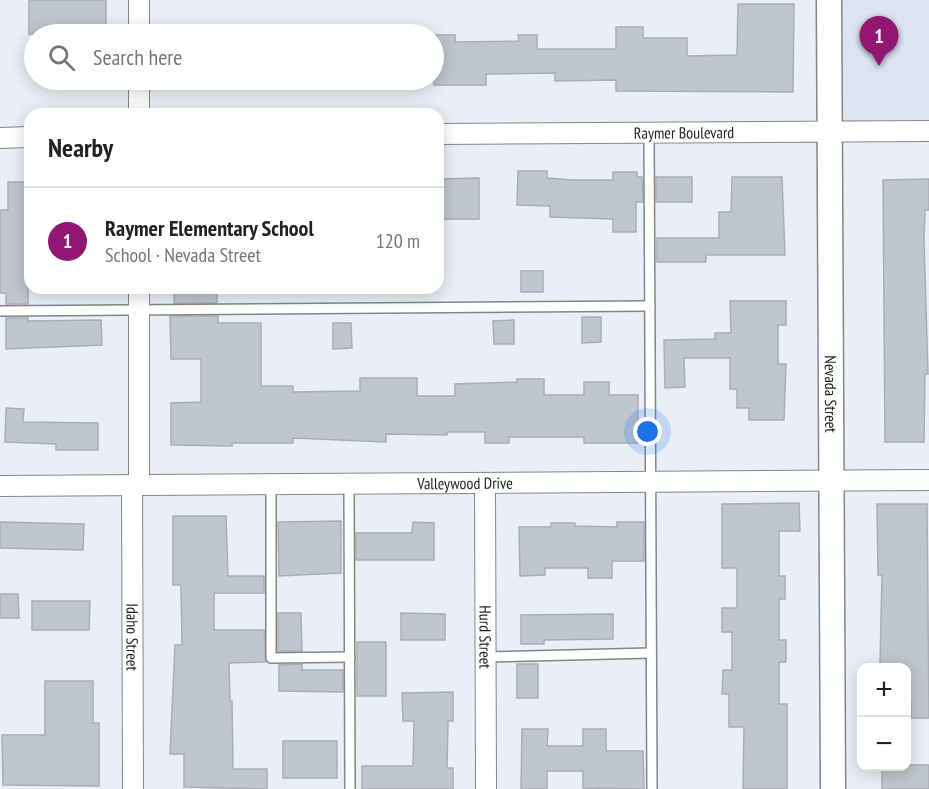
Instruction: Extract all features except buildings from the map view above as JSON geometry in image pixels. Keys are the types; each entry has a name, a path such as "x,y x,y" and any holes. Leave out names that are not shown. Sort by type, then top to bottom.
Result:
{"street":[{"path":"139,0 139,24"},
{"name":"Nevada Street","path":"830,0 833,789"},
{"path":"139,90 139,108"},
{"name":"Raymer Boulevard","path":"444,134 929,131"},
{"path":"0,138 24,137"},
{"name":"Idaho Street","path":"133,789 139,294"},
{"name":"Valleywood Drive","path":"0,486 929,480"},
{"name":"Hurd Street","path":"485,484 486,789"}],"lane":[{"path":"649,133 652,789"},
{"path":"0,311 650,306"},
{"path":"349,484 350,789"},
{"path":"270,485 271,658 350,657"},
{"path":"486,657 651,653"}],"shaded area":[{"path":"829,0 929,0 929,131 830,131"}],"place":[{"name":"Raymer Elementary School","path":"879,66"}]}
